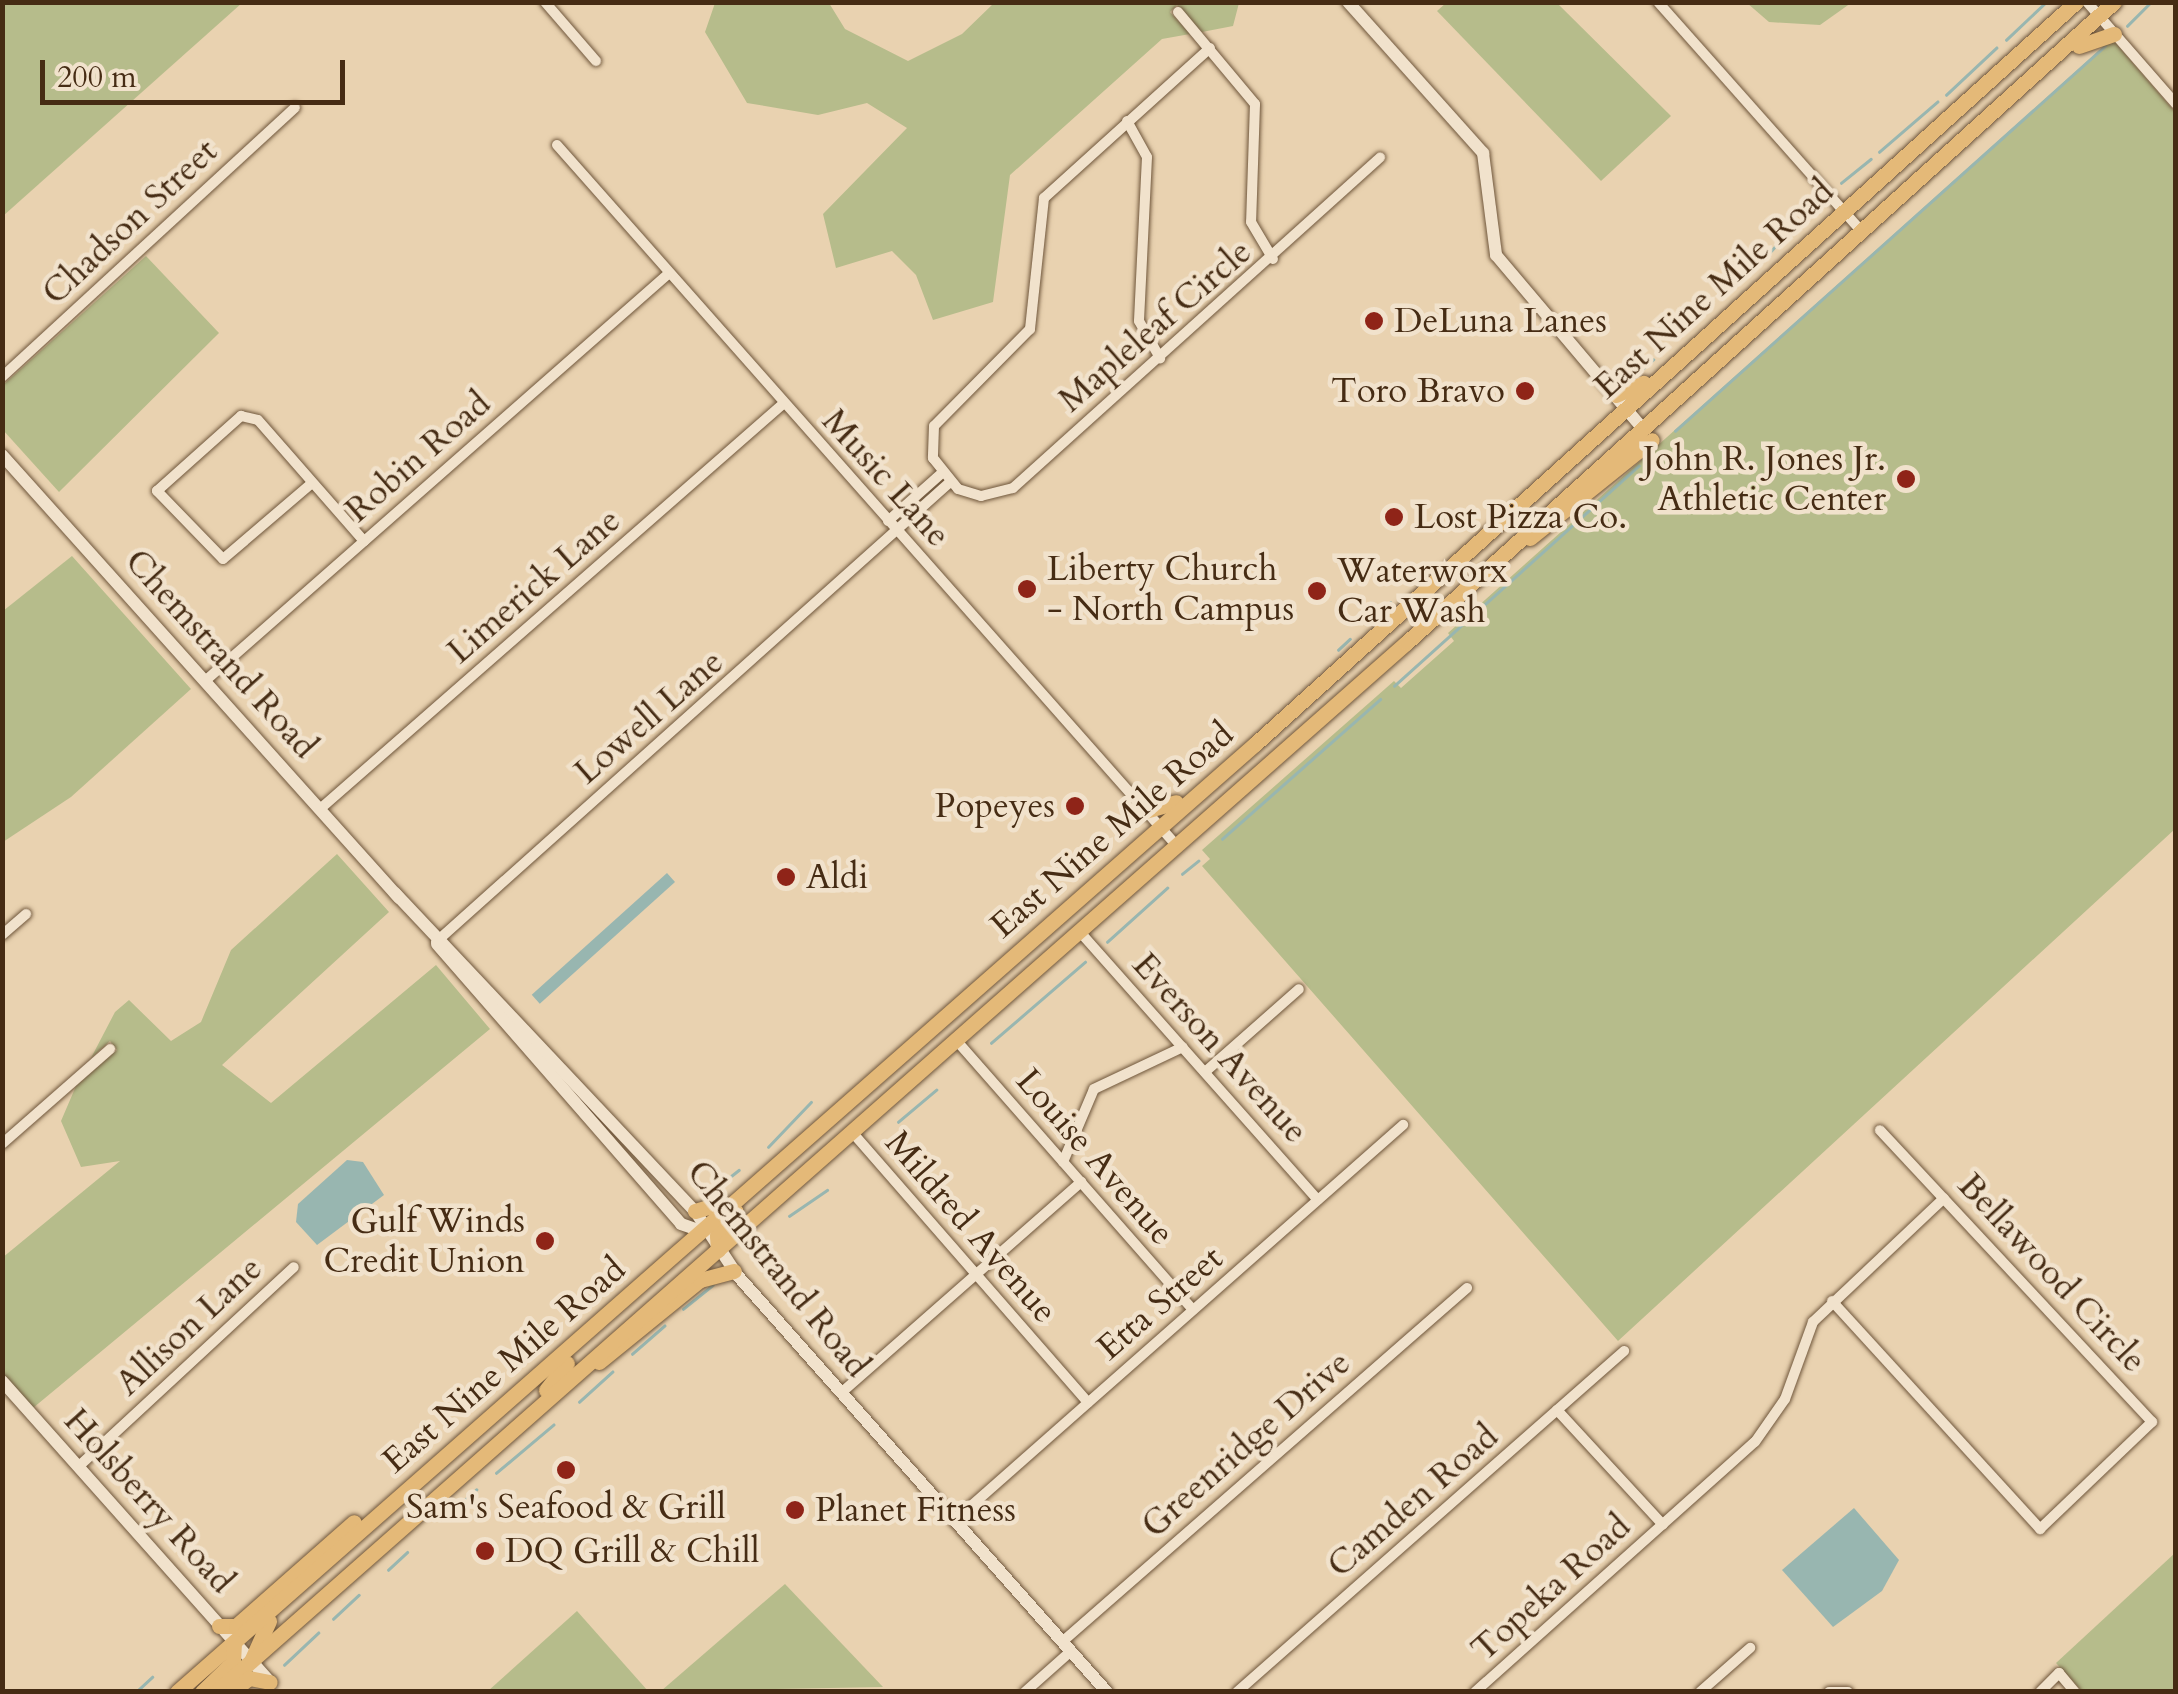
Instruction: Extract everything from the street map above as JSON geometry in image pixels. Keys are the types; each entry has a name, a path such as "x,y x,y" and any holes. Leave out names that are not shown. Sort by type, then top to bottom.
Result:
{"main road":[{"path":"1616,394 1641,386 1907,156 2076,2"},
{"path":"1898,198 2082,22 2086,2"},
{"name":"East Nine Mile Road","path":"216,1692 1517,543 1647,435 2097,9 2114,2"},
{"path":"1948,152 2085,40 2114,34"},
{"name":"East Nine Mile Road","path":"177,1692 1255,744 1783,268 1842,210"},
{"path":"1647,435 1653,397 1772,290 1783,268"},
{"path":"1437,615 1449,593 1626,432 1627,409"},
{"path":"1304,734 1393,644 1388,624"},
{"path":"1146,810 1167,810 1255,744"},
{"path":"1080,932 1087,915 1156,854 1160,827"},
{"path":"1004,949 1129,854"},
{"path":"956,1040 960,1015 997,972"},
{"path":"694,1211 720,1204 956,997 980,986"},
{"path":"718,1250 730,1217 862,1103 882,1072"},
{"path":"362,1563 464,1462 691,1262 701,1231"},
{"path":"582,1370 618,1353 700,1280 734,1271"},
{"path":"546,1390 633,1291"},
{"path":"464,1462 521,1390"},
{"path":"219,1626 236,1626 388,1492 430,1470"},
{"path":"251,1660 261,1629 416,1494 430,1470"},
{"path":"202,1692 232,1662 234,1642"},
{"path":"231,1692 249,1678 270,1682"}],"street":[{"path":"544,2 596,61"},
{"path":"1348,2 1483,154 1496,255 1647,435"},
{"path":"1658,2 1861,231"},
{"path":"2086,2 2097,9 2176,104"},
{"path":"1178,12 1254,104 1251,222 1272,259"},
{"path":"945,478 931,446 938,417 1030,329 1044,198 1210,48"},
{"name":"Chadson Street","path":"2,377 294,108"},
{"path":"1127,120 1147,157 1138,322 1160,358"},
{"name":"Music Lane","path":"557,146 667,275 1177,846"},
{"name":"Mapleleaf Circle","path":"945,478 980,496 1013,488 1272,259 1380,157"},
{"name":"Robin Road","path":"205,680 667,275"},
{"name":"Limerick Lane","path":"320,809 783,404"},
{"path":"312,482 223,558 157,492 241,416 258,420 364,541"},
{"name":"Chemstrand Road","path":"2,455 438,941 681,1224 701,1231"},
{"path":"888,521 945,478"},
{"path":"898,533 945,478"},
{"name":"Lowell Lane","path":"438,941 898,533"},
{"path":"2,934 26,914"},
{"name":"Everson Avenue","path":"1080,932 1318,1200"},
{"name":"Chemstrand Road","path":"438,941 694,1211 701,1231 734,1271 1107,1692"},
{"path":"1205,1072 1299,990"},
{"name":"Louise Avenue","path":"956,1040 1194,1310"},
{"path":"1064,1162 1094,1090 1183,1047"},
{"path":"2,1144 110,1049"},
{"name":"Etta Street","path":"954,1522 1403,1125"},
{"name":"Bellawood Circle","path":"1832,1301 2040,1528 2124,1457 2152,1422 1880,1130"},
{"name":"Mildred Avenue","path":"852,1132 1088,1403"},
{"path":"842,1392 1081,1182"},
{"name":"Topeka Road","path":"1475,1692 1772,1424 1803,1340 1832,1301 1944,1198"},
{"name":"Allison Lane","path":"78,1467 294,1267"},
{"name":"Greenridge Drive","path":"1025,1692 1067,1647 1466,1288"},
{"name":"Camden Road","path":"1237,1692 1624,1350"},
{"name":"Holsberry Road","path":"2,1381 270,1682"},
{"name":"Topeka Road","path":"1557,1410 1663,1525"},
{"path":"1700,1692 1750,1648"},
{"path":"2040,1692 2059,1673 2075,1692"},
{"path":"1829,1692 1848,1692"}],"green space":[{"path":"3,2 242,2 242,3 3,216"},
{"path":"715,3 829,3 845,29 908,61 962,34 994,3 1239,3 1233,26 1202,32 1177,5 1170,12 1190,34 1162,39 1010,175 993,302 933,320 916,275 892,251 836,268 823,214 907,128 867,103 818,115 747,103 705,32"},
{"path":"1446,3 1557,3 1671,116 1601,181 1437,11"},
{"path":"1747,3 1851,3 1820,25 1769,22"},
{"name":"John R. Jones Jr. Athletic Center","path":"2112,39 2175,112 2175,829 1618,1341 1202,866 1210,859 1202,850 1394,681 1401,688 1454,641 1448,633"},
{"path":"146,256 219,333 59,492 3,430 3,385"},
{"path":"72,556 191,689 71,797 3,842 3,611"},
{"path":"337,854 389,912 222,1065 271,1103 436,965 490,1029 33,1408 3,1373 2,1258 120,1161 81,1167 61,1121 76,1086 117,1050 110,1041 91,1058 115,1012 129,1000 171,1041 201,1022 231,950"},
{"path":"2175,1553 2175,1691 2082,1691 2056,1663"},
{"path":"785,1584 883,1687 661,1691"},
{"path":"577,1611 648,1691 488,1691"}],"water":[{"path":"667,873 675,882 540,1004 532,995"},
{"path":"347,1160 363,1162 384,1195 317,1245 296,1222 298,1204"},
{"path":"1854,1508 1899,1560 1882,1591 1833,1627 1782,1570"}],"waterway":[{"path":"2006,40 2046,2"},
{"path":"2127,26 2151,2"},
{"path":"1675,431 2105,46"},
{"path":"1946,95 1996,48"},
{"path":"1879,152 1937,102"},
{"path":"1841,183 1871,159"},
{"path":"1761,262 1798,221"},
{"path":"1731,289 1748,273"},
{"path":"1632,378 1653,360"},
{"path":"1394,686 1638,466"},
{"path":"1370,622 1390,603"},
{"path":"1338,650 1350,639"},
{"path":"1222,839 1380,699"},
{"path":"1182,874 1198,861"},
{"path":"1107,942 1167,888"},
{"path":"991,1043 1085,962"},
{"path":"898,1122 936,1090"},
{"path":"768,1147 811,1102"},
{"path":"726,1180 739,1170"},
{"path":"789,1216 827,1190"},
{"path":"683,1309 713,1285"},
{"path":"632,1354 664,1326"},
{"path":"579,1402 612,1372"},
{"path":"496,1473 553,1425"},
{"path":"448,1515 476,1490"},
{"path":"388,1570 407,1552"},
{"path":"333,1619 359,1595"},
{"path":"284,1665 318,1633"},
{"path":"136,1692 152,1677"}],"place":[{"name":"DeLuna Lanes","path":"1374,321"},
{"name":"Toro Bravo","path":"1525,391"},
{"name":"John R. Jones Jr. Athletic Center","path":"1906,479"},
{"name":"Lost Pizza Co.","path":"1394,517"},
{"name":"Liberty Church - North Campus","path":"1027,589"},
{"name":"Waterworx Car Wash","path":"1317,591"},
{"name":"Popeyes","path":"1075,806"},
{"name":"Aldi","path":"786,877"},
{"name":"Gulf Winds Credit Union","path":"545,1241"},
{"name":"Sam's Seafood & Grill","path":"566,1470"},
{"name":"Planet Fitness","path":"795,1510"},
{"name":"DQ Grill & Chill","path":"485,1551"}]}
